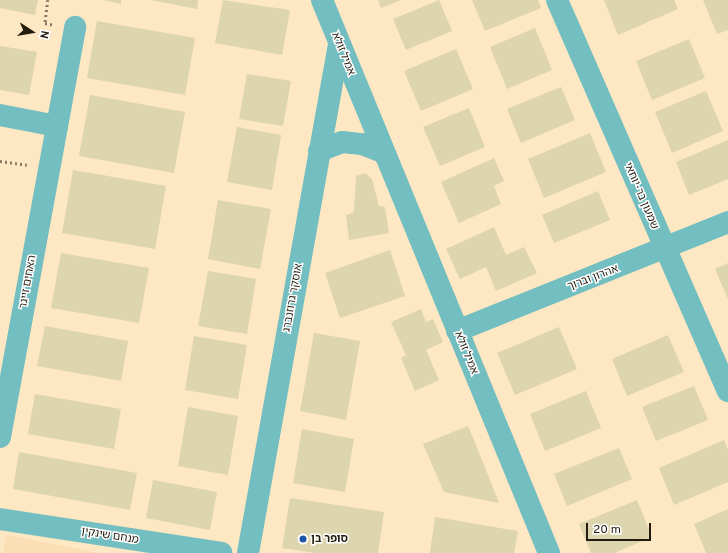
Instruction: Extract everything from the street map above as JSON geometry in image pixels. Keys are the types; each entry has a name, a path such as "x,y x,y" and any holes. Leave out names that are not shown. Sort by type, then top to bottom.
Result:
{"street":[{"name":"אמיל זולא","path":"322,0 338,44 549,553"},
{"name":"שמעון בר-יוחאי","path":"557,0 664,250 728,391"},
{"name":"האחים זייגר","path":"0,437 74,27"},
{"name":"אוסקר גרוזנברג","path":"248,553 338,44"},
{"path":"0,115 56,126"},
{"path":"319,151 342,142 362,144 383,152"},
{"name":"אהרון וברוך","path":"457,331 664,250 728,222"},
{"name":"מנחם שינקין","path":"0,519 221,553"}],"path":[{"path":"0,161 49,169"}],"shaded area":[{"path":"7,535 99,553 3,553"}],"building":[{"path":"0,0 38,0 35,15 0,8"},
{"path":"104,0 121,0 121,4"},
{"path":"151,0 198,0 197,9"},
{"path":"223,0 290,10 282,55 215,43"},
{"path":"378,0 401,0 381,8"},
{"path":"439,0 452,31 406,50 393,19"},
{"path":"472,0 538,0 541,8 485,31"},
{"path":"604,0 674,0 678,9 618,35"},
{"path":"703,0 728,0 728,30 717,34"},
{"path":"97,21 195,38 185,95 87,78"},
{"path":"535,28 552,70 507,89 490,47"},
{"path":"689,39 705,78 652,100 636,61"},
{"path":"0,46 37,52 29,95 0,90"},
{"path":"456,49 473,89 421,111 404,71"},
{"path":"247,74 291,81 283,126 239,119"},
{"path":"561,87 575,120 521,143 507,109"},
{"path":"706,91 723,131 672,153 655,112"},
{"path":"90,95 185,112 174,173 79,156"},
{"path":"469,108 485,147 440,166 423,127"},
{"path":"237,127 281,135 272,190 227,182"},
{"path":"590,133 606,172 544,198 528,159"},
{"path":"728,140 728,179 689,195 676,162"},
{"path":"494,158 504,181 494,186 501,204 459,223 441,182"},
{"path":"73,170 166,186 155,249 62,233"},
{"path":"365,173 372,179 379,206 385,207 389,233 349,240 346,215 354,212 356,176"},
{"path":"598,191 610,220 554,243 542,215"},
{"path":"218,200 271,209 260,269 208,259"},
{"path":"494,227 506,255 524,247 537,273 496,291 486,267 460,279 446,249"},
{"path":"390,250 405,296 340,318 325,273"},
{"path":"61,253 149,268 139,323 51,308"},
{"path":"728,263 728,299 715,269"},
{"path":"208,271 256,279 247,334 198,326"},
{"path":"421,309 426,322 433,319 443,342 426,350 439,380 415,391 401,358 406,355 391,322"},
{"path":"45,326 128,341 121,381 37,366"},
{"path":"559,327 577,369 515,395 497,353"},
{"path":"314,333 360,341 346,420 300,411"},
{"path":"668,335 684,372 627,396 612,359"},
{"path":"194,336 247,345 238,399 185,390"},
{"path":"694,386 708,420 656,441 642,407"},
{"path":"586,391 601,428 545,451 530,414"},
{"path":"35,394 121,409 114,449 28,434"},
{"path":"188,407 238,416 228,475 178,466"},
{"path":"468,426 499,503 444,492 423,444"},
{"path":"302,429 354,439 345,492 293,483"},
{"path":"724,440 728,450 728,482 674,505 659,468"},
{"path":"619,448 632,479 567,506 554,474"},
{"path":"19,452 137,473 130,510 13,489"},
{"path":"153,480 217,492 210,530 146,518"},
{"path":"290,498 384,512 378,553 315,553 282,548"},
{"path":"637,500 652,537 614,553 591,553 579,524"},
{"path":"728,509 728,553 706,553 694,524"},
{"path":"435,517 518,531 514,553 430,553"}],"place":[{"name":"סופר בן","path":"303,539"}]}
